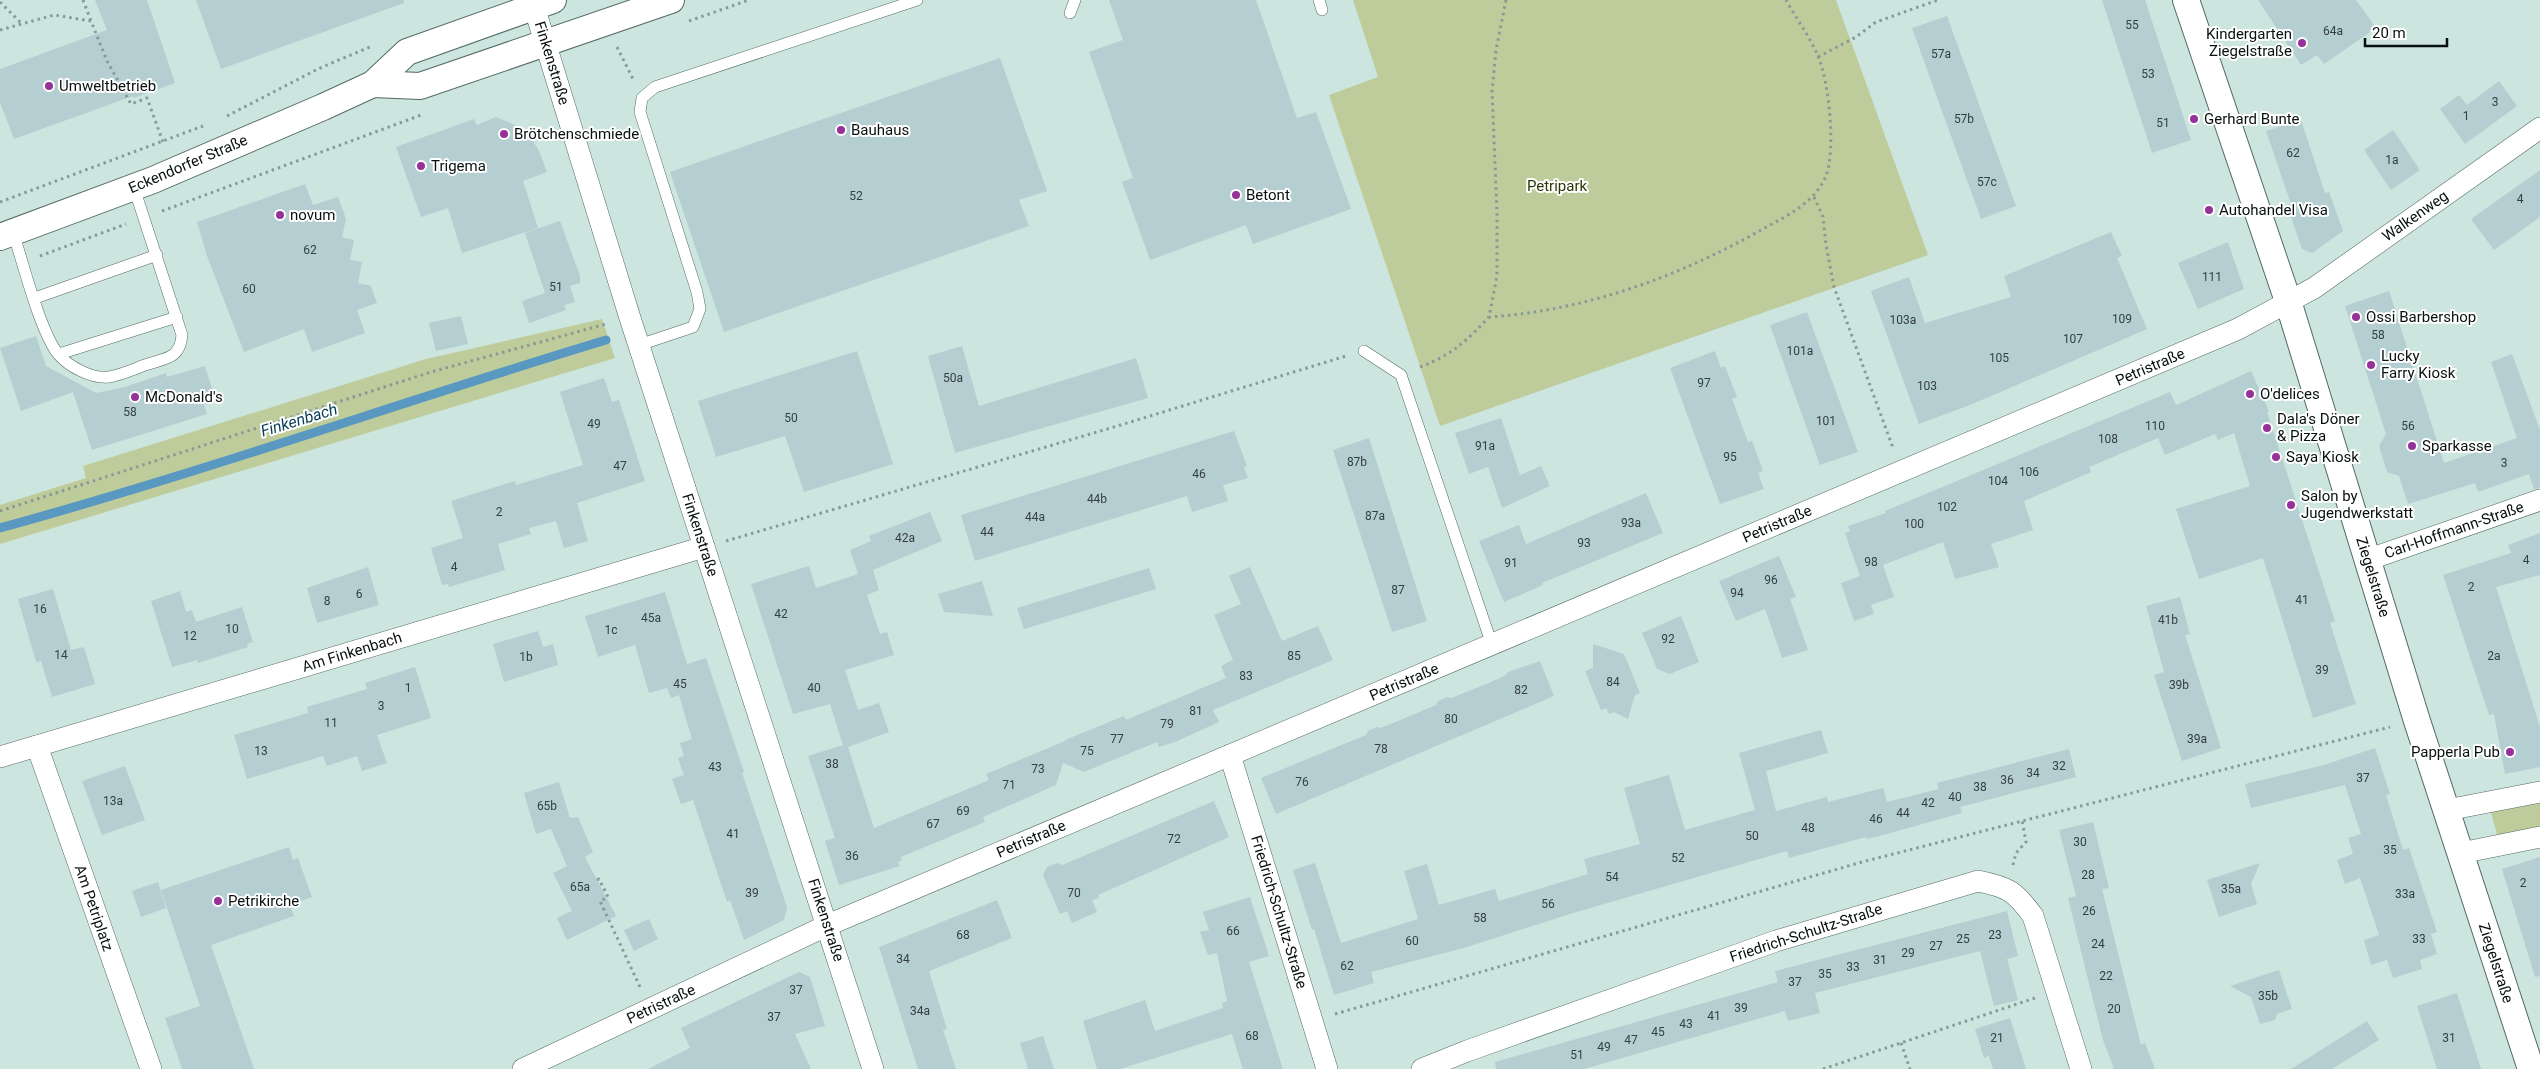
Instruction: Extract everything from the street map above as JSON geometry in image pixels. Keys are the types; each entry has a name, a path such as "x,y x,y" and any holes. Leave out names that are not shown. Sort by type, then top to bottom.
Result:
{"street":[{"name":"Eckendorfer Straße","path":"374,84 420,86 546,44 613,35 671,0"},
{"name":"Ziegelstraße","path":"2186,0 2288,301 2367,560 2531,1069"},
{"name":"Eckendorfer Straße","path":"6,235 134,188 374,84 406,52 540,2"},
{"name":"Finkenstraße","path":"540,2 546,44 630,318 828,925 873,1069"},
{"name":"Walkenweg","path":"2288,301 2314,288 2540,128"},
{"name":"Petristraße","path":"523,1069 828,925 2238,330 2288,301"},
{"name":"Carl-Hoffmann-Straße","path":"2367,560 2540,500"},
{"name":"Am Finkenbach","path":"0,758 704,547"},
{"name":"Am Petriplatz","path":"37,746 151,1069"},
{"name":"Friedrich-Schultz-Straße","path":"1230,755 1328,1069"},
{"path":"2447,810 2540,792"},
{"path":"2461,853 2540,837"},
{"name":"Friedrich-Schultz-Straße","path":"1422,1069 1467,1051 1776,941 1978,881 1999,885 2018,896 2033,916 2081,1069"}],"lane":[{"path":"639,345 693,327 700,309 697,292 640,112 642,98 655,87 916,0"},
{"path":"1070,13 1076,0"},
{"path":"6,235 23,262 47,335 59,354 88,374 108,377 174,356 181,346 182,334 134,188"},
{"path":"35,298 157,255"},
{"path":"59,354 177,317"},
{"path":"1364,350 1401,375 1492,645"}],"path":[{"path":"83,0 107,61 131,104 147,98 163,142"},
{"path":"681,24 749,0"},
{"path":"1401,375 1443,358 1469,338 1489,317 1497,276 1497,203 1492,91 1496,50 1506,0"},
{"path":"1489,317 1510,316 1592,300 1661,279 1725,251 1796,210 1814,197 1826,175 1830,125 1828,93 1818,57 1786,0"},
{"path":"1818,57 1856,37 1876,22 1938,0"},
{"path":"0,2 22,24"},
{"path":"0,30 54,15 91,21"},
{"path":"613,35 626,44"},
{"path":"608,50 613,35"},
{"path":"613,35 642,98"},
{"path":"219,120 320,68 374,46"},
{"path":"23,262 427,113"},
{"path":"0,202 210,124"},
{"path":"1814,197 1823,217 1834,287 1902,472"},
{"path":"0,511 431,372 630,318"},
{"path":"704,547 1114,427 1364,350"},
{"path":"1313,1021 1862,862 2418,720"},
{"path":"2007,890 2016,853 2026,842 2022,820"},
{"path":"597,880 599,879 608,897 600,901 650,1009"},
{"path":"1823,1069 2057,991"},
{"path":"1901,1043 1910,1069"}],"green space":[{"name":"Petripark","path":"1353,0 1836,0 1928,255 1440,426 1329,95 1378,77"},
{"path":"602,319 615,358 0,544 0,505 86,478 83,466 426,359"},
{"path":"2540,800 2540,829 2498,838 2490,809"}],"building":[{"path":"95,0 147,0 175,83 134,98 133,96 14,139 0,102 0,69 107,30"},
{"path":"196,0 404,0 404,3 221,69"},
{"path":"1109,0 1256,0 1297,118 1316,112 1351,209 1253,244 1246,225 1150,260 1122,182 1133,178 1089,52 1123,40"},
{"path":"2102,0 2145,0 2191,140 2152,153"},
{"path":"2258,0 2356,0 2376,28 2324,64 2317,55 2301,65"},
{"path":"1947,16 2016,206 1981,219 1912,28"},
{"path":"1000,58 1047,191 1019,200 1029,226 724,332 670,172"},
{"path":"2499,81 2517,106 2465,144 2440,109 2459,95 2467,105"},
{"path":"496,117 517,126 530,136 539,151 547,172 523,181 538,228 462,253 448,208 421,217 396,147 474,119 477,125"},
{"path":"2301,120 2325,193 2329,192 2343,231 2312,253 2302,249 2287,205 2291,204 2266,131"},
{"path":"2393,130 2420,170 2391,190 2364,150"},
{"path":"2540,170 2540,217 2494,250 2471,219"},
{"path":"305,184 313,205 338,197 346,219 342,237 354,240 350,260 362,262 358,283 371,286 377,303 357,310 365,333 312,352 304,329 244,352 207,256 197,222"},
{"path":"560,221 580,276 580,283 570,286 575,302 564,305 566,310 529,323 522,301 545,293 525,233"},
{"path":"2111,232 2122,256 2117,258 2147,329 1970,405 1919,424 1871,291 1909,277 1925,323 2011,297 2004,276"},
{"path":"2228,242 2244,289 2198,309 2178,263"},
{"path":"2389,291 2444,463 2517,438 2491,362 2512,354 2540,430 2540,488 2534,489 2529,474 2478,492 2475,483 2408,504 2399,476 2387,472 2379,446 2386,434 2345,306"},
{"path":"1807,312 1858,452 1820,465 1770,325"},
{"path":"461,316 468,344 436,351 429,323"},
{"path":"36,336 46,366 96,393 125,387 166,373 167,377 205,366 216,401 204,405 207,414 92,450 73,392 21,411 0,348"},
{"path":"962,346 979,406 1136,358 1148,398 955,453 928,356"},
{"path":"857,351 893,464 804,492 785,436 716,457 698,401"},
{"path":"1715,351 1721,368 1725,366 1737,397 1732,399 1748,442 1752,441 1763,471 1758,473 1764,489 1720,504 1670,368"},
{"path":"2251,371 2269,411 2267,412 2335,621 2330,623 2356,704 2313,718 2263,558 2199,579 2176,509 2250,486 2234,433 2218,440 2215,434 2165,455 2158,438 2089,467 2091,472 2024,501 2033,530 1991,544 1999,567 1955,579 1943,542 1883,565 1894,597 1871,605 1874,614 1854,621 1841,583 1860,576 1845,533 1850,531 1848,526 1886,513 1885,511 2170,392 2176,405"},
{"path":"604,378 612,402 619,400 645,481 577,503 588,541 564,548 556,521 529,528 531,534 498,544 505,570 449,587 448,584 442,585 431,548 463,538 451,501 515,481 516,485 583,465 560,392"},
{"path":"1501,418 1520,475 1541,466 1550,486 1502,508 1488,467 1469,474 1455,433"},
{"path":"1234,431 1247,466 1244,467 1248,478 1223,485 1228,501 1192,512 1187,496 975,561 961,515"},
{"path":"1369,438 1427,621 1392,632 1333,450"},
{"path":"1646,493 1663,533 1542,583 1543,585 1504,602 1479,541 1519,525 1526,544"},
{"path":"930,512 942,541 873,570 879,590 867,595 880,634 887,632 894,655 845,670 858,710 879,703 889,732 848,747 874,828 989,780 986,774 1065,740 1124,716 1126,720 1226,678 1221,666 1233,660 1214,615 1241,604 1229,576 1250,567 1282,641 1318,626 1333,660 1213,710 1219,722 1175,742 1159,747 1157,742 1084,772 1063,763 1056,785 983,817 985,822 901,857 902,860 898,862 900,866 839,885 825,841 835,838 808,756 843,745 830,704 793,714 751,584 809,566 816,588 858,574 850,550 871,541 869,536"},
{"path":"2540,533 2540,575 2496,587 2540,727 2540,767 2505,774 2494,714 2489,715 2443,575 2511,553 2508,545"},
{"path":"1779,556 1796,597 1790,599 1808,650 1782,658 1765,609 1736,621 1719,581"},
{"path":"368,567 379,605 317,623 307,588"},
{"path":"1149,568 1156,589 1024,629 1017,608"},
{"path":"982,581 993,616 944,612 938,594"},
{"path":"53,589 71,650 84,647 95,684 52,697 41,661 36,662 18,599"},
{"path":"180,591 186,612 192,610 196,622 242,607 253,642 247,644 248,647 198,663 197,660 172,667 151,601"},
{"path":"665,592 687,664 706,658 787,907 784,920 744,940 730,900 727,902 693,800 681,804 672,779 684,775 678,758 684,756 680,743 692,739 679,695 671,698 667,688 649,693 635,645 598,657 585,616"},
{"path":"2180,597 2190,634 2185,635 2221,748 2182,761 2154,675 2164,672 2146,606"},
{"path":"1681,616 1699,662 1670,674 1657,669 1642,633"},
{"path":"538,631 543,647 553,644 558,665 504,682 493,644"},
{"path":"1593,644 1624,654 1640,693 1635,695 1628,719 1614,712 1609,714 1606,708 1601,710 1585,671 1593,668"},
{"path":"1540,661 1554,696 1276,814 1261,778 1366,735 1368,731 1377,727 1381,728 1436,705 1438,701 1447,697 1451,698 1489,683 1506,675 1508,672"},
{"path":"415,667 431,718 377,735 387,763 362,771 357,756 327,766 323,756 247,779 234,735 308,713 307,707 367,689 365,683"},
{"path":"1821,730 1828,753 1766,771 1776,811 1827,797 1828,802 1883,788 1887,802 1939,789 1937,783 2069,749 2076,777 1960,807 1962,813 1867,839 1866,837 1789,858 1787,851 1573,913 1464,948 1371,972 1374,983 1334,995 1314,929 1312,930 1293,870 1315,863 1341,943 1418,919 1404,871 1427,864 1439,905 1495,889 1499,901 1588,874 1584,859 1640,844 1624,788 1669,775 1685,830 1755,810 1739,753"},
{"path":"2375,748 2390,794 2386,795 2403,850 2409,848 2437,932 2431,934 2437,954 2420,960 2422,969 2393,978 2387,960 2371,965 2364,940 2379,935 2360,878 2345,884 2337,860 2353,854 2348,838 2361,834 2345,785 2251,808 2245,784 2324,765"},
{"path":"125,766 145,820 102,835 82,781"},
{"path":"559,782 570,818 578,817 593,852 585,857 616,916 567,940 557,918 572,911 553,873 567,866 551,829 536,834 524,793"},
{"path":"1214,801 1229,837 1098,895 1099,898 1092,900 1097,912 1072,923 1067,911 1060,914 1043,875 1047,867 1057,863 1062,865"},
{"path":"2093,822 2109,888 2102,889 2141,1045 2145,1043 2155,1069 2114,1069 2103,1040 2068,898 2076,896 2059,830"},
{"path":"289,847 293,860 298,858 312,897 290,905 294,916 211,945 254,1069 182,1069 165,1018 200,1006 161,890"},
{"path":"2540,857 2540,976 2535,977 2502,869"},
{"path":"2260,863 2251,884 2257,904 2219,917 2207,880"},
{"path":"158,882 166,908 141,917 132,891"},
{"path":"1250,897 1269,956 1249,962 1283,1069 1243,1069 1232,1034 1120,1069 1097,1069 1083,1021 1145,1000 1155,1031 1223,1008 1222,1003 1227,1001 1217,953 1208,955 1200,932 1209,930 1203,912"},
{"path":"997,900 1012,938 929,971 947,1029 943,1030 956,1069 918,1069 879,947"},
{"path":"2007,911 2018,956 2007,959 2018,1000 1994,1006 1980,951 1815,993 1820,1013 1788,1021 1785,1011 1584,1069 1496,1069 1495,1062 1778,982 1775,971"},
{"path":"649,919 658,939 634,951 624,930"},
{"path":"2279,970 2292,1009 2277,1014 2275,1020 2260,1024 2251,997 2230,986"},
{"path":"799,972 810,977 825,1026 795,1034 811,1069 648,1069 690,1048 681,1028"},
{"path":"2457,993 2481,1069 2437,1069 2417,1006"},
{"path":"2010,1018 2026,1069 1993,1069 1989,1056 1984,1058 1975,1029"},
{"path":"2367,1021 2379,1040 2332,1069 2291,1069"},
{"path":"1043,1036 1054,1069 1028,1069 1020,1043"}],"waterway":[{"name":"Finkenbach","path":"0,528 152,484 606,340"}],"place":[{"name":"Kindergarten Ziegelstraße","path":"2302,43"},
{"name":"Umweltbetrieb","path":"49,86"},
{"name":"Gerhard Bunte","path":"2194,119"},
{"name":"Bauhaus","path":"841,130"},
{"name":"Brötchenschmiede","path":"504,134"},
{"name":"Trigema","path":"421,166"},
{"name":"Betont","path":"1236,195"},
{"name":"Autohandel Visa","path":"2209,210"},
{"name":"novum","path":"280,215"},
{"name":"Ossi Barbershop","path":"2356,317"},
{"name":"Lucky Farry Kiosk","path":"2371,365"},
{"name":"O'delices","path":"2250,394"},
{"name":"McDonald's","path":"135,397"},
{"name":"Dala's Döner & Pizza","path":"2267,428"},
{"name":"Sparkasse","path":"2412,446"},
{"name":"Saya Kiosk","path":"2276,457"},
{"name":"Salon by Jugendwerkstatt","path":"2291,505"},
{"name":"Papperla Pub","path":"2510,752"},
{"name":"Petrikirche","path":"218,901"}]}
